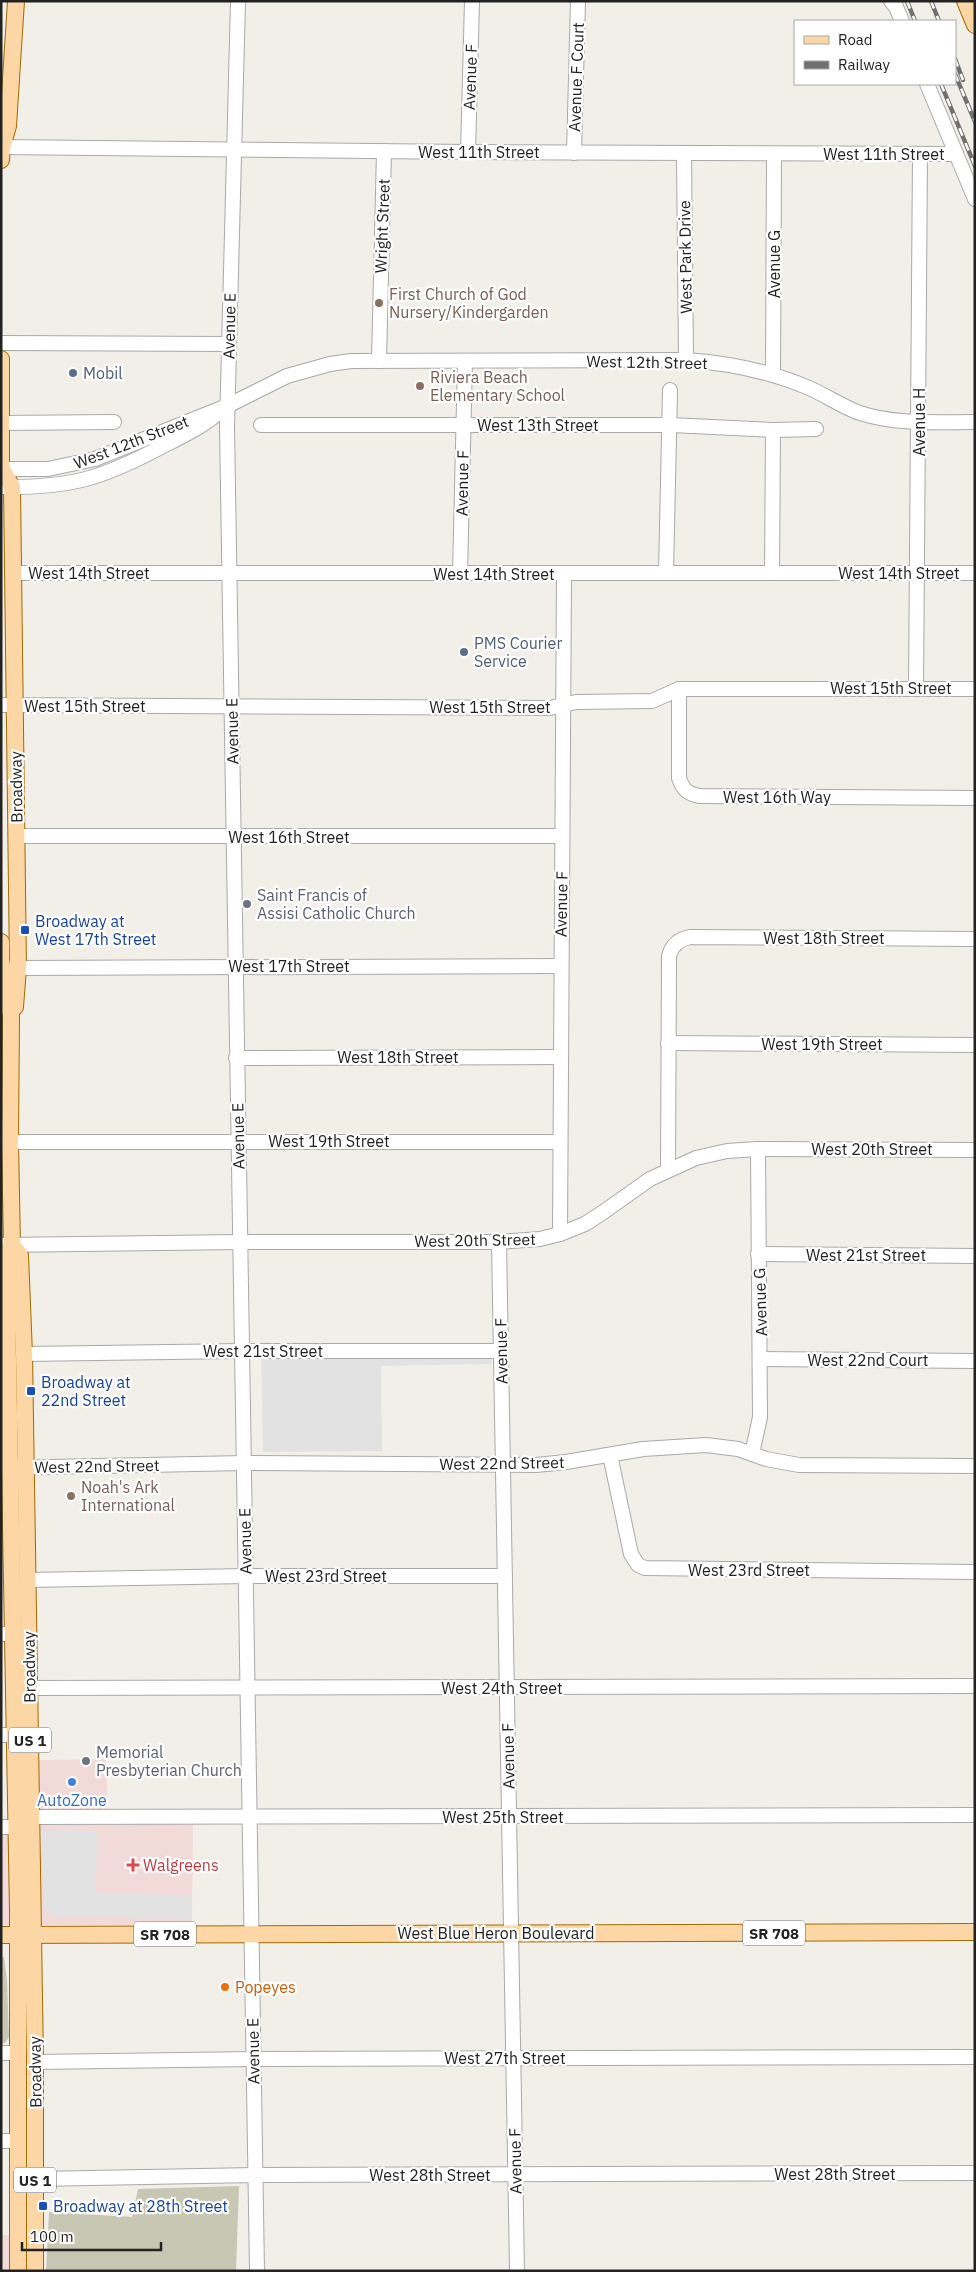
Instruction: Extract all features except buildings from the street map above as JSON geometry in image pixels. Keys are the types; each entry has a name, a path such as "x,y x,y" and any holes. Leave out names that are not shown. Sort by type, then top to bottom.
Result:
{"main road":[{"path":"1,160 1,146 8,126 16,1"},
{"path":"965,1 975,25"},
{"name":"Broadway","path":"1,359 2,470 7,487 13,573 8,705 16,836 18,968 16,1002 11,1016"},
{"name":"Broadway","path":"1,942 1,960 11,1016 10,1142 4,1354 9,1827 25,1935 35,2062 35,2271"},
{"name":"Broadway","path":"7,1245 20,1255 24,1354 32,1817 19,2053 18,2271"},
{"name":"West Blue Heron Boulevard","path":"1,1935 975,1932"},
{"path":"19,2141 29,2153 28,2218 35,2230"}],"street":[{"name":"Avenue E","path":"238,1 227,406 257,2271"},
{"name":"Avenue F","path":"468,152 472,1"},
{"name":"Avenue F Court","path":"574,153 578,1"},
{"path":"891,1 902,20"},
{"path":"927,85 975,199"},
{"name":"West 11th Street","path":"1,146 574,153 956,154"},
{"name":"Wright Street","path":"379,361 384,151"},
{"name":"West Park Drive","path":"684,153 686,360"},
{"name":"Avenue G","path":"773,375 774,154"},
{"name":"Avenue H","path":"916,688 920,155"},
{"path":"1,343 229,344"},
{"name":"West 12th Street","path":"2,470 48,469 79,464 227,406 287,376 306,370 351,361 686,360 727,363 773,375"},
{"name":"Avenue F","path":"460,574 464,361"},
{"path":"773,375 809,388 857,412 889,420 975,422"},
{"path":"666,574 671,425 670,390"},
{"name":"West 12th Street","path":"7,487 50,486 98,477 127,465 203,425 227,406"},
{"path":"2,423 114,422"},
{"name":"West 13th Street","path":"261,424 671,425 773,430 816,429"},
{"path":"772,573 773,430"},
{"name":"West 14th Street","path":"13,573 975,573"},
{"name":"Avenue F","path":"560,1234 559,1142 564,574"},
{"name":"West 15th Street","path":"8,705 550,708 576,702 652,701 679,689 975,689"},
{"name":"West 16th Way","path":"679,689 679,778 685,790 690,794 700,796 975,798"},
{"name":"West 16th Street","path":"16,836 562,836"},
{"name":"West 18th Street","path":"668,1043 669,956 674,944 684,938 975,940"},
{"name":"West 17th Street","path":"18,968 561,966"},
{"path":"668,1043 668,1170"},
{"name":"West 19th Street","path":"668,1043 975,1045"},
{"name":"West 18th Street","path":"236,1058 560,1057"},
{"name":"West 19th Street","path":"10,1142 559,1142"},
{"name":"Avenue G","path":"752,1454 760,1417 758,1149"},
{"name":"West 20th Street","path":"7,1245 240,1242 499,1242 540,1239 560,1234 585,1224 641,1184 668,1170 711,1154 758,1149 975,1150"},
{"name":"Avenue F","path":"499,1242 517,2271"},
{"name":"West 21st Street","path":"758,1254 975,1256"},
{"name":"West 21st Street","path":"24,1354 242,1351 501,1351"},
{"name":"West 22nd Court","path":"761,1360 975,1361"},
{"name":"West 22nd Street","path":"5,1468 244,1463 503,1465 566,1462 674,1446 706,1445 730,1448 766,1459 799,1465 975,1466"},
{"name":"West 23rd Street","path":"610,1455 631,1554 638,1565 645,1568 975,1572"},
{"name":"West 23rd Street","path":"28,1580 246,1576 505,1576"},
{"name":"West 24th Street","path":"29,1688 975,1686"},
{"name":"West 25th Street","path":"32,1817 975,1815"},
{"path":"1,2053 19,2053"},
{"name":"West 27th Street","path":"35,2062 254,2059 975,2057"},
{"path":"1,2141 19,2141"},
{"name":"West 28th Street","path":"36,2178 256,2175 975,2173"}],"shaded area":[{"path":"261,1348 492,1349 491,1364 381,1366 382,1451 263,1452"},
{"path":"106,1759 108,1824 193,1822 192,1925 1,1925 1,1832 39,1831 38,1760"},
{"path":"42,1830 97,1831 96,1893 192,1895 191,1919 55,1917 44,1908"},
{"path":"1,1957 4,1957 7,1981 9,2037 5,2043 1,2043"},
{"path":"239,2186 236,2271 46,2271 49,2212 132,2217 138,2189"},
{"path":"1,2235 9,2235 9,2271 1,2271"}],"railway":[{"path":"907,1 915,20"},
{"path":"931,1 939,20"},
{"path":"956,62 963,80"},
{"path":"956,76 975,122"},
{"path":"941,85 975,166"}],"place":[{"name":"First Church of God Nursery/Kindergarden","path":"379,303"},
{"name":"Mobil","path":"73,373"},
{"name":"Riviera Beach Elementary School","path":"420,386"},
{"name":"PMS Courier Service","path":"464,652"},
{"name":"Saint Francis of Assisi Catholic Church","path":"247,904"},
{"name":"Broadway at West 17th Street","path":"25,930"},
{"name":"Broadway at 22nd Street","path":"31,1391"},
{"name":"Noah's Ark International","path":"71,1496"},
{"name":"Memorial Presbyterian Church","path":"86,1761"},
{"name":"AutoZone","path":"72,1782"},
{"name":"Walgreens","path":"133,1865"},
{"name":"Popeyes","path":"225,1987"},
{"name":"Broadway at 28th Street","path":"43,2206"}]}
